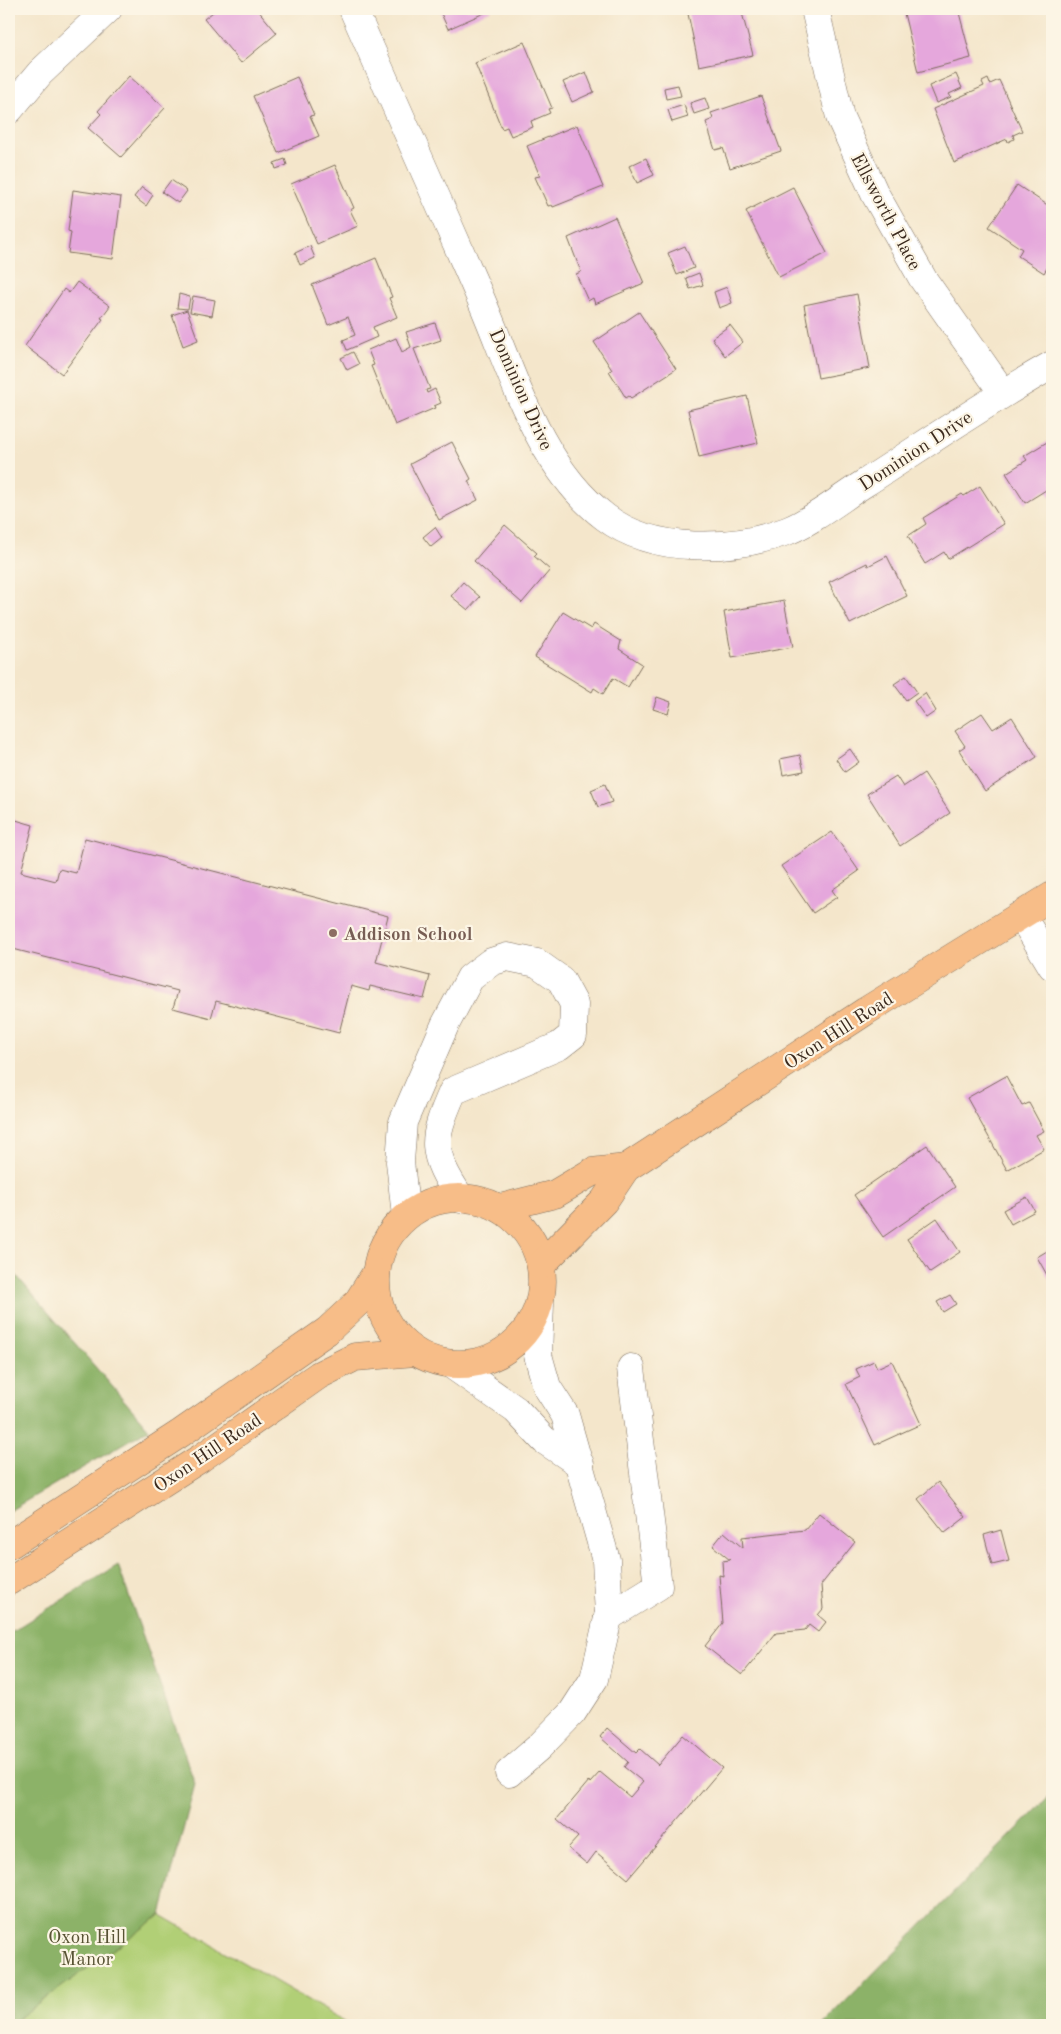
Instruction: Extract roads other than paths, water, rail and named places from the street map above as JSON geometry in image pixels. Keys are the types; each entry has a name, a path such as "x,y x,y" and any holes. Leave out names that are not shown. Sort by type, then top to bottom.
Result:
{"main road":[{"name":"Oxon Hill Road","path":"541,1265 604,1201 626,1168 804,1050 1052,896"},
{"name":"Oxon Hill Road","path":"500,1208 555,1194 592,1172 626,1168"},
{"path":"468,1198 500,1208 525,1230 541,1265 540,1304 522,1337 490,1359 452,1365 415,1352 392,1332 378,1304 376,1273 386,1241 406,1216 435,1201 468,1198"},
{"name":"Oxon Hill Road","path":"9,1545 181,1433 327,1331 357,1303 376,1273"},
{"name":"Oxon Hill Road","path":"9,1581 201,1458 318,1375 355,1357 415,1352"}],"street":[{"path":"9,110 40,73 108,9"},
{"name":"Dominion Drive","path":"353,9 494,327 534,424 570,485 605,517 617,525 655,539 698,544 743,542 790,530 1002,393 1052,365"},
{"name":"Ellsworth Place","path":"815,9 840,117 875,194 923,279 969,342 1002,393"},
{"path":"1021,915 1052,966"},
{"path":"406,1216 400,1162 403,1122 445,1025 470,978 491,962 507,957 537,963 561,980 574,1004 572,1034 559,1046 453,1091 437,1128 438,1153 444,1172 460,1198"},
{"path":"509,1773 572,1712 594,1679 608,1617 606,1560 565,1414 547,1387 538,1356 540,1304"},
{"path":"452,1365 516,1410 544,1440 580,1464"},
{"path":"608,1617 658,1586 631,1368"}],"place":[{"name":"Addison School","path":"333,933"}],"park label":[{"name":"Oxon Hill Manor","path":"87,1947"}]}
